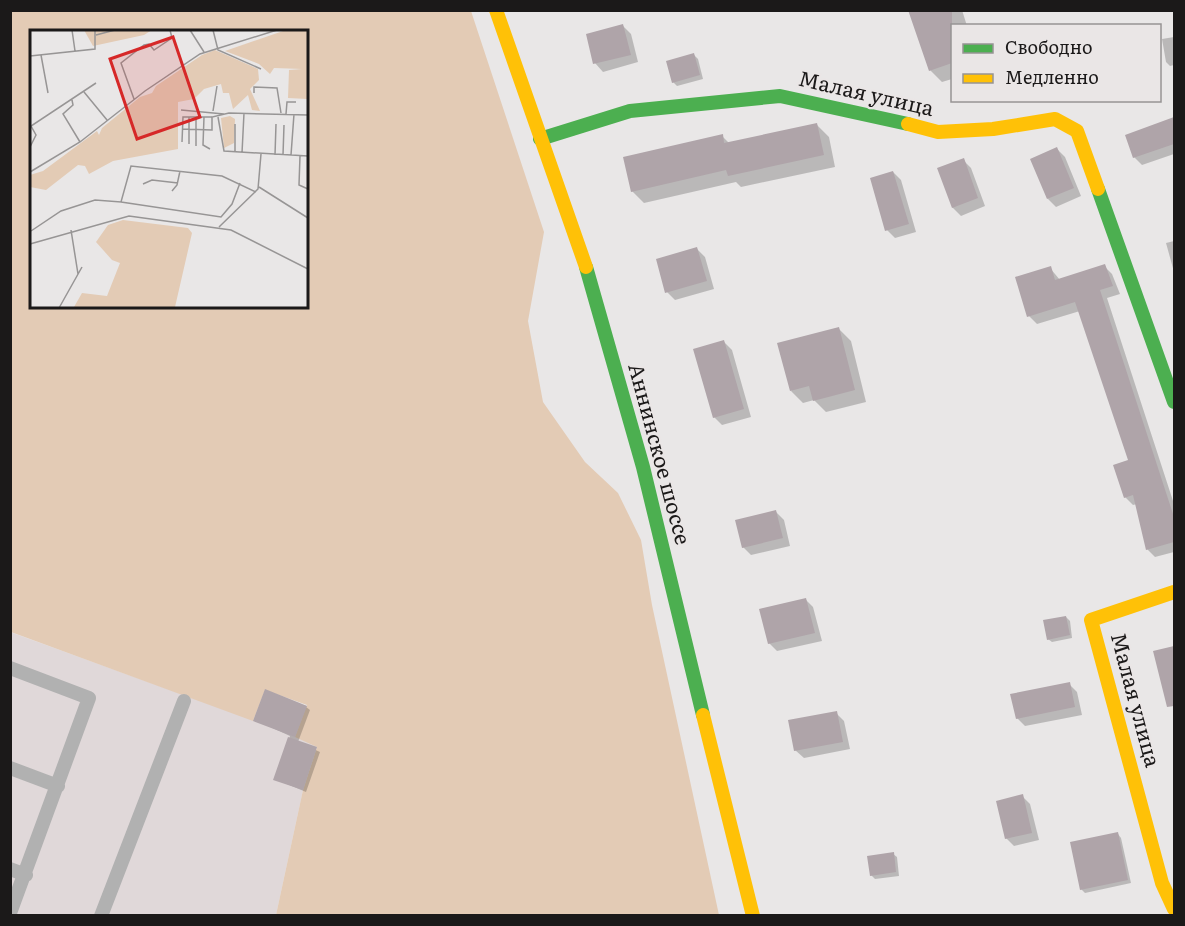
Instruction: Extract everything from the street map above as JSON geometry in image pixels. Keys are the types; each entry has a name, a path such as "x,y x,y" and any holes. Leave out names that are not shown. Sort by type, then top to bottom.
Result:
{"street":[{"name":"Аннинское шоссе","path":"496,10 602,319 682,623 720,790 753,915"},
{"name":"Малая улица","path":"540,139 630,111 780,96 877,115 938,132 993,129 1055,119 1077,131 1174,402"},
{"name":"Малая улица","path":"1174,592 1091,620 1162,883 1174,909"}],"lane":[{"path":"10,668 90,698 10,913"},
{"path":"101,915 184,701"},
{"path":"10,768 58,786"},
{"path":"10,869 26,875"}],"shaded area":[{"path":"10,11 471,11 544,232 528,321 543,402 585,462 618,493 641,540 652,605 719,915 276,915 303,790 317,747 295,737 307,705 265,690 253,721 11,632"},
{"path":"10,632 253,720 265,689 307,706 317,747 303,790 276,915 11,915"}],"building":[{"path":"908,10 952,10 951,63 929,71"},
{"path":"623,24 631,55 593,64 586,34"},
{"path":"694,53 700,75 672,83 666,61"},
{"path":"1174,117 1174,144 1133,158 1125,135"},
{"path":"817,123 824,155 728,176 726,170 631,192 623,157 723,134 724,143"},
{"path":"1057,147 1074,188 1047,199 1030,159"},
{"path":"964,158 978,198 952,208 937,168"},
{"path":"893,171 909,224 885,231 870,178"},
{"path":"697,247 707,281 665,293 656,259"},
{"path":"1105,264 1113,286 1100,290 1174,517 1174,542 1146,550 1133,495 1124,498 1113,465 1128,460 1075,302 1027,317 1015,277 1051,266 1055,280"},
{"path":"839,327 855,390 813,401 809,386 790,391 777,343"},
{"path":"724,340 744,409 713,418 693,349"},
{"path":"776,510 783,538 742,548 735,520"},
{"path":"806,598 815,633 768,644 759,609"},
{"path":"1066,616 1070,635 1047,640 1043,620"},
{"path":"1174,646 1174,706 1167,707 1153,651"},
{"path":"1070,682 1075,707 1016,719 1010,694"},
{"path":"265,689 307,706 295,737 253,721"},
{"path":"837,711 843,742 794,751 788,720"},
{"path":"288,737 317,747 303,790 273,780"},
{"path":"1023,794 1032,833 1005,839 996,801"},
{"path":"1118,832 1128,880 1080,890 1070,842"},
{"path":"894,852 896,872 870,876 867,856"}],"traffic: fast":[{"path":"540,139 630,111 780,96 908,124"},
{"path":"1098,189 1174,402"},
{"path":"586,267 643,467 703,715"}],"traffic: slow":[{"path":"496,10 586,267"},
{"path":"908,124 938,132 993,129 1055,119 1077,131 1098,189"},
{"path":"1174,592 1091,620 1162,883 1174,909"},
{"path":"703,715 753,916"}]}
